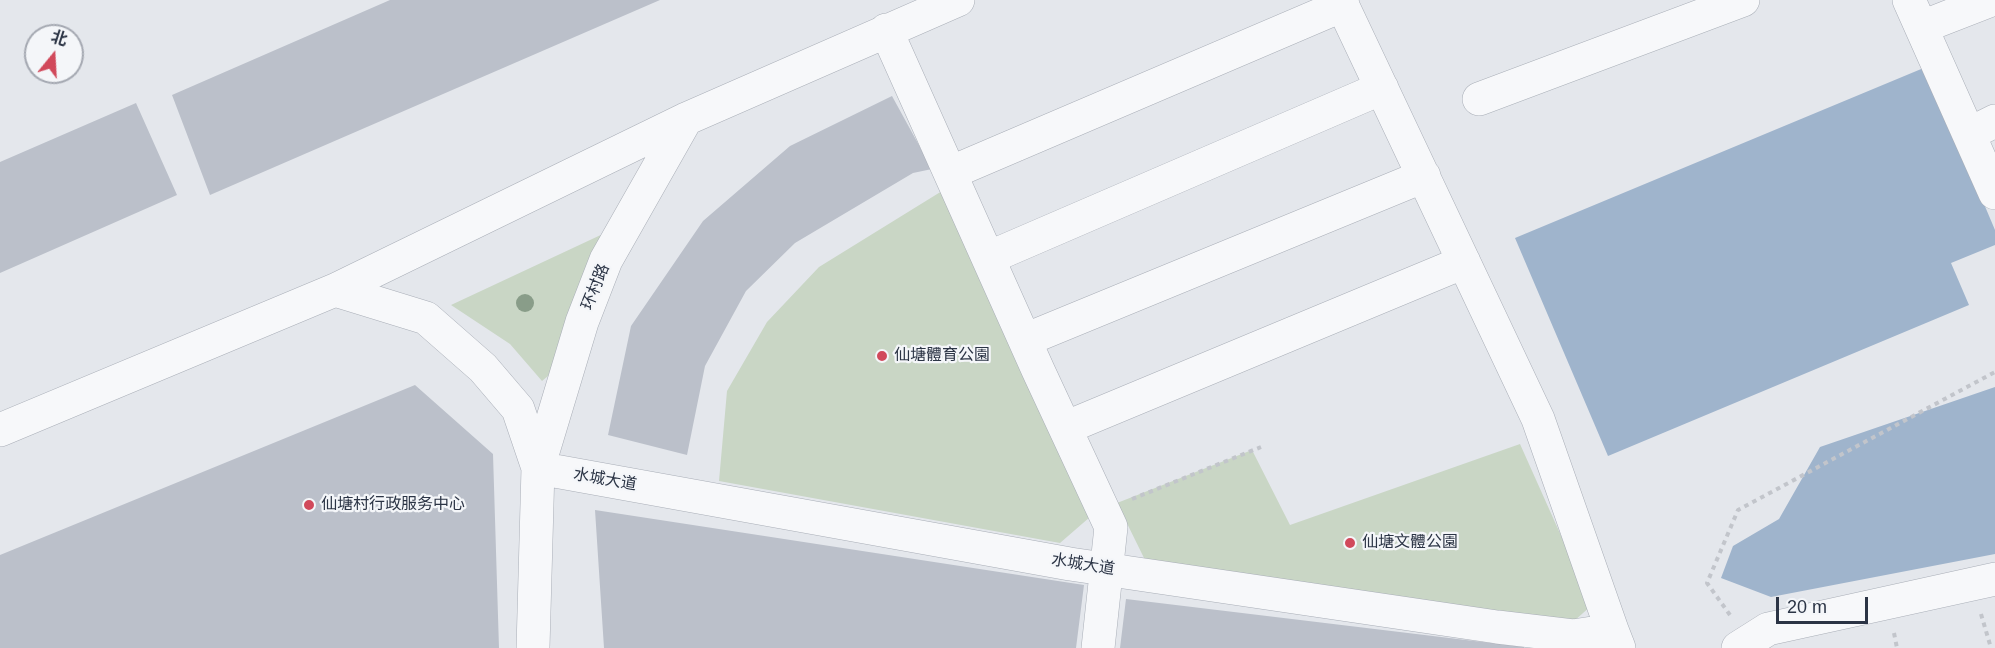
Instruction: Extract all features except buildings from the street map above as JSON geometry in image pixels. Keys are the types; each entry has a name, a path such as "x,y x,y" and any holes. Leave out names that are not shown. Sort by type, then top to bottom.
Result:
{"street":[{"path":"0,430 335,290 686,119 958,0"},
{"path":"1479,99 1743,0"},
{"path":"1991,0 1916,14 1982,127 1995,193"},
{"path":"950,173 1342,3 1538,419 1616,639"},
{"path":"886,30 1111,527 1098,648"},
{"path":"988,258 1382,88"},
{"name":"环村路","path":"533,648 538,468 582,322 606,260 686,119"},
{"path":"1025,340 1424,176"},
{"path":"1065,428 1464,262"},
{"name":"环村路","path":"335,290 426,318 483,368 518,409 538,468"},
{"name":"水城大道","path":"538,468 1106,569 1573,636 1616,639"},
{"path":"1743,645 1768,629 1995,579"}],"path":[{"path":"1743,645 1707,583 1738,510 1995,372"},
{"path":"1104,511 1261,447"}],"green space":[{"name":"仙塘體育公園","path":"942,191 1090,517 1060,543 719,481 727,391 767,322 819,267"},
{"path":"605,233 548,376 542,381 510,344 451,305"},
{"name":"仙塘文體公園","path":"1520,444 1592,605 1573,622 1145,560 1117,503 1252,450 1290,525"}],"water":[{"path":"1926,67 1995,230 1995,245 1951,263 1969,305 1608,456 1515,238"},
{"path":"1995,387 1995,554 1771,597 1721,578 1733,546 1779,519 1820,447"}],"place":[{"name":"仙塘體育公園","path":"882,356"},
{"name":"仙塘村行政服务中心","path":"309,505"},
{"name":"仙塘文體公園","path":"1350,543"}]}
